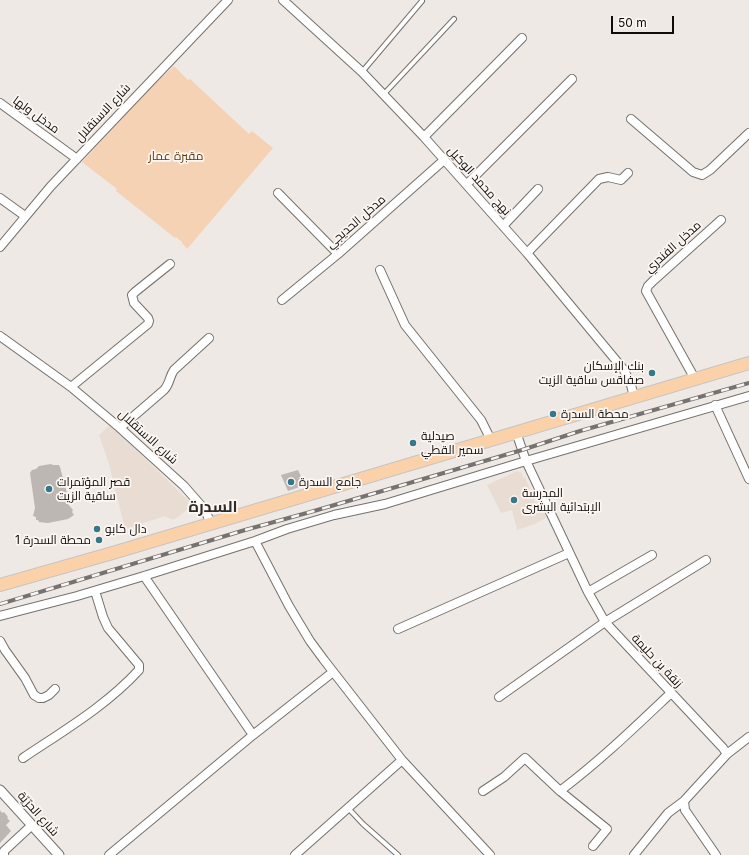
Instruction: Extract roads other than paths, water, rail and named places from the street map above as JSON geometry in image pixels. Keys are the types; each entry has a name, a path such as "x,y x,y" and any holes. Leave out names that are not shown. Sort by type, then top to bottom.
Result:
{"main road":[{"path":"0,585 211,524 749,363"}],"street":[{"name":"نهج محمد الوكيل","path":"284,0 362,72 467,184 527,253 624,370 631,385 634,397"},
{"name":"شارع الاستقلال","path":"0,247 51,186 225,1"},
{"path":"424,137 522,38"},
{"path":"467,184 572,79"},
{"name":"مدخل ولها","path":"0,103 77,159"},
{"path":"631,119 693,172 702,175 710,170 749,133"},
{"name":"مدخل الحديجي","path":"282,300 338,254 444,160"},
{"path":"527,253 599,179 608,177 621,180 628,173"},
{"path":"503,226 538,189"},
{"path":"278,193 338,254"},
{"path":"0,198 25,216"},
{"name":"مدخل الفندري","path":"695,379 646,291 648,286 653,281 721,220"},
{"path":"71,387 148,324 148,318 134,303 132,295 170,264"},
{"path":"380,270 405,326 481,420 491,440"},
{"name":"شارع الاستقلال","path":"0,336 71,387 120,428 184,486 206,510 211,524"},
{"path":"120,428 168,386 170,375 174,370 209,338"},
{"path":"0,616 95,591 255,542 287,529 323,518 385,504 749,396"},
{"path":"715,405 749,479"},
{"name":"زنقة بن حليمة","path":"516,432 526,461 569,553 605,622 727,754"},
{"path":"255,542 289,606 310,641 333,672 402,760 490,855"},
{"path":"398,629 569,553"},
{"path":"588,592 652,555"},
{"path":"499,697 605,622 706,560"},
{"path":"144,576 253,735"},
{"path":"23,758 87,715 131,679 138,670 139,665 108,628 95,591"},
{"path":"0,641 25,678 34,695 39,698 43,698 55,689"},
{"path":"109,855 253,735 333,672"},
{"path":"560,791 587,771 671,693"},
{"path":"634,855 668,813 684,801 727,754 749,737"},
{"path":"483,791 504,777 525,758 560,791 607,829 593,846"},
{"path":"295,855 402,760"},
{"name":"شارع الحرّيّة","path":"0,790 59,855"},
{"path":"684,801 685,810 716,855"},
{"path":"4,855 4,851 32,825"}],"lane":[{"path":"362,72 422,1"},
{"path":"383,95 454,19"},
{"path":"348,808 363,824 398,855"}],"railway":[{"path":"0,604 245,530 522,450 580,431 749,383"}],"place":[{"name":"بنك الإسكان صفاقس ساقية الزيت","path":"652,373"},
{"name":"محطة السدرة","path":"553,414"},
{"name":"صيدلية سمير القطي","path":"413,443"},
{"name":"جامع السدرة","path":"291,482"},
{"name":"قصر المؤتمرات ساقية الزيت","path":"49,489"},
{"name":"المدرسة الإبتدائية البشرى","path":"514,500"},
{"name":"دال كابو","path":"97,529"},
{"name":"محطة السدرة 1","path":"99,540"}],"district":[{"name":"السدرة","path":"213,507"}],"park label":[{"name":"مقبرة عمار","path":"176,156"}]}
